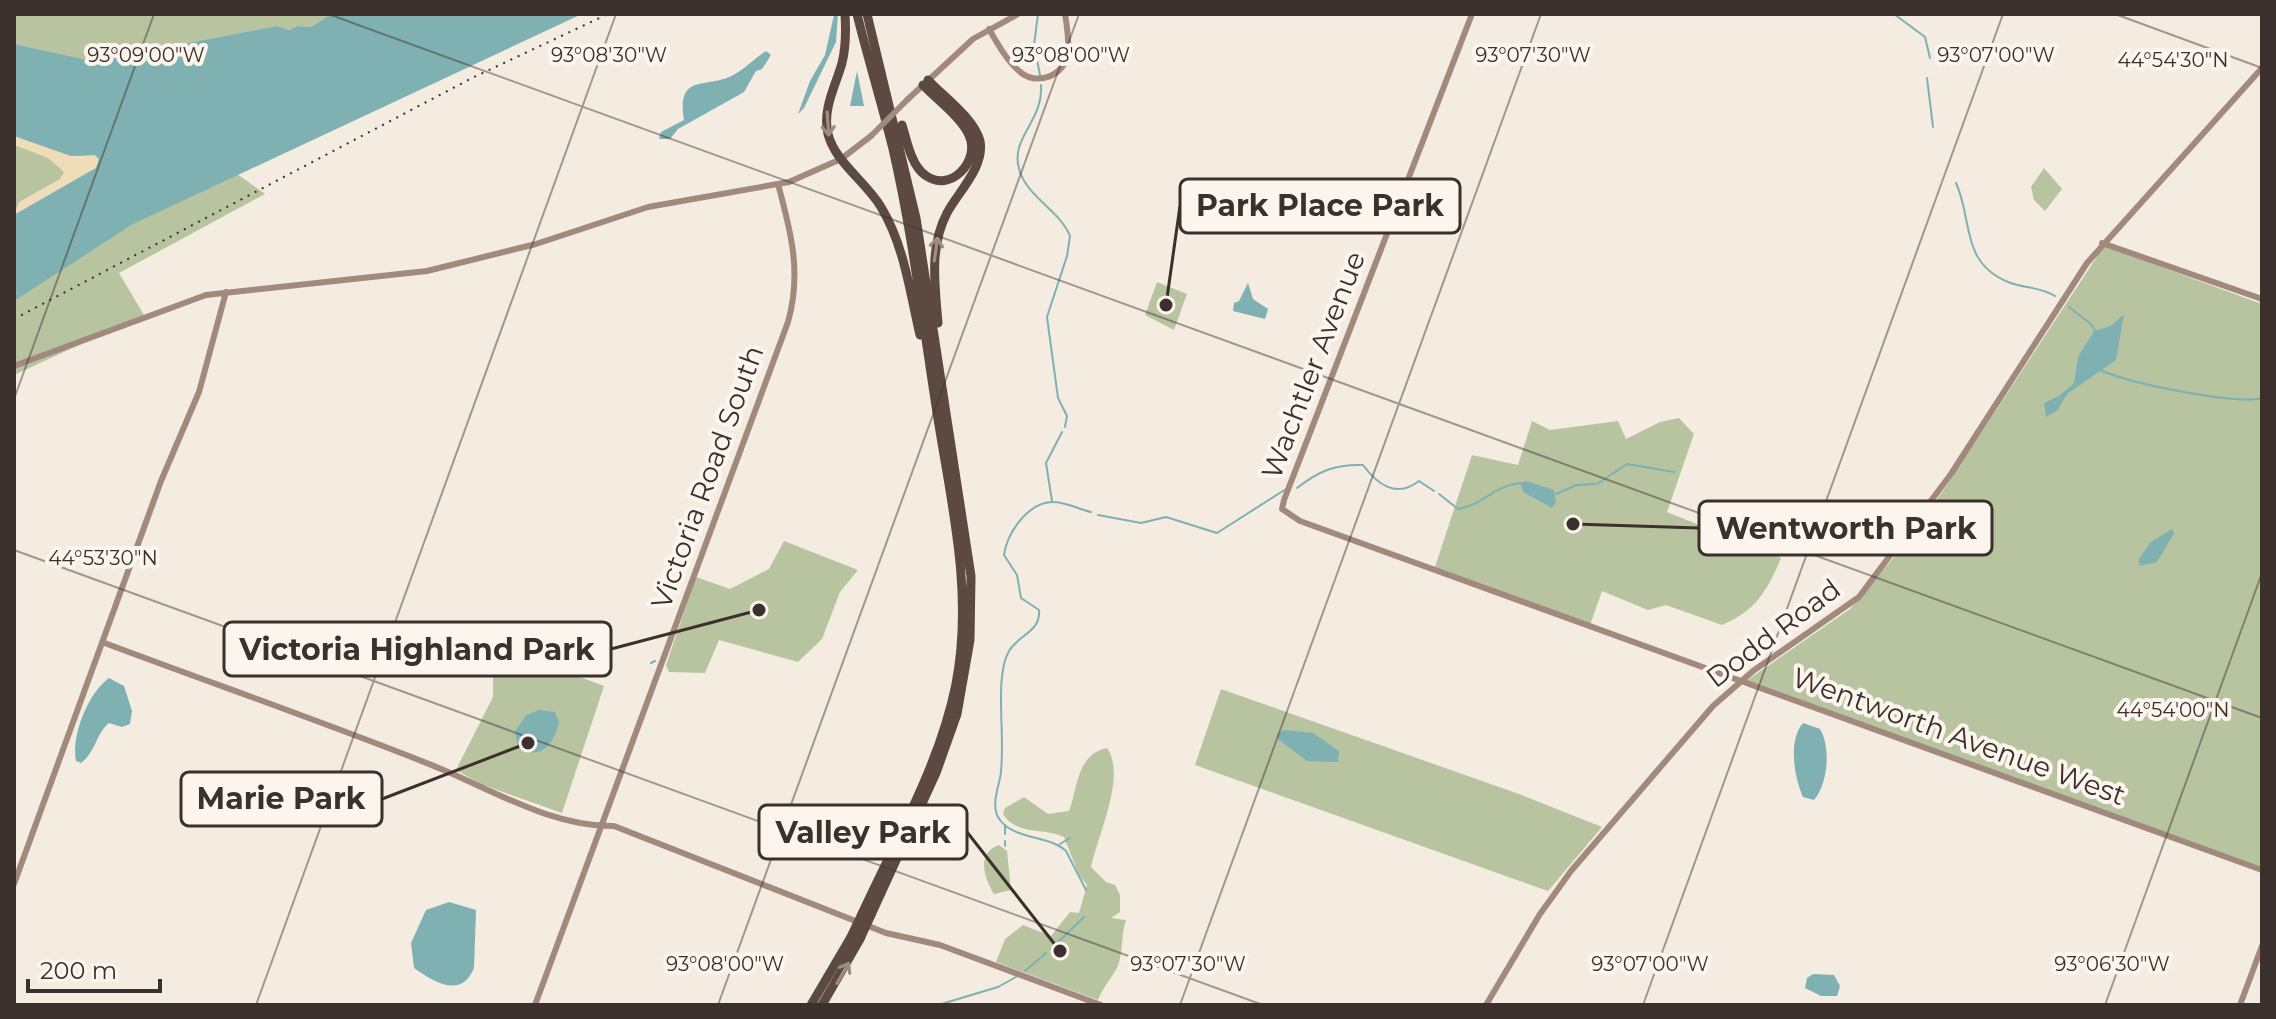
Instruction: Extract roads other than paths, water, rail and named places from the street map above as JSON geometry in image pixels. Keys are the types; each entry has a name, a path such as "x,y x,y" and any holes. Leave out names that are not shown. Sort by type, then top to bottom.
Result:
{"highway":[{"path":"845,14 844,56 826,123 830,141 841,159 873,195 894,235 934,393"},
{"path":"857,14 895,162 963,580 956,682 933,758 867,914"},
{"path":"870,14 913,159 931,178 950,178 963,171 970,159 970,137 925,82"},
{"path":"822,1005 936,773 957,714 970,640 971,576 942,383 901,144 870,14"},
{"path":"925,82 970,123 981,145 975,169 945,216 935,252 942,383"},
{"path":"811,1005 856,938"}],"street":[{"path":"14,366 189,299 226,292 427,271 536,244 624,213 778,184 817,173 871,136 925,82 989,29 1018,14"},
{"path":"989,29 1019,72 1043,79 1052,76 1065,62 1068,52 1065,14"},
{"name":"Wachtler Avenue","path":"1282,509 1472,14"},
{"name":"Dodd Road","path":"1486,1005 1540,914 1571,871 1713,706 1741,681 1859,597 1951,474 2102,243 2262,68"},
{"name":"Victoria Road South","path":"535,1005 794,300 795,255 778,184"},
{"path":"2102,243 2262,299"},
{"path":"14,884 161,481 199,392 226,292"},
{"name":"Wentworth Avenue West","path":"1282,509 1300,521 2262,870"},
{"path":"102,642 434,766 524,805 600,826 614,826 886,933 940,945 1101,1005"},
{"path":"2240,1005 2262,946"}],"water":[{"path":"331,14 582,14 133,224 14,301 14,215 96,168 99,159 95,155 71,156 14,136 14,44 93,61 277,26 289,30 297,26 311,27"},
{"path":"838,14 836,42 804,108 798,114 810,81 825,55 834,15"},
{"path":"766,51 771,55 762,69 756,71 744,92 678,129 670,139 659,139 661,132 684,120 685,94 690,88 725,79"},
{"path":"857,71 864,106 850,106"},
{"path":"1248,283 1253,299 1268,309 1265,319 1233,311 1234,303 1239,301"},
{"path":"2124,314 2116,360 2067,394 2057,411 2046,417 2044,403 2059,396 2074,383 2078,357 2094,331 2111,326"},
{"path":"1527,481 1554,490 1556,502 1552,508 1523,492 1520,483"},
{"path":"2172,529 2174,533 2157,562 2140,566 2138,560 2151,542"},
{"path":"109,678 124,686 132,711 130,724 122,727 109,723 81,763 76,761 75,751 79,728 94,694"},
{"path":"539,710 555,712 559,722 550,744 533,753 518,747 515,732 526,715"},
{"path":"1803,723 1820,729 1826,745 1825,775 1814,800 1803,797 1795,769 1795,739"},
{"path":"1284,730 1313,733 1339,751 1338,762 1307,761 1278,739 1277,734"},
{"path":"449,902 476,910 474,968 468,978 454,985 438,982 414,968 411,943 426,910"},
{"path":"1813,974 1834,975 1840,986 1837,996 1821,996 1805,988 1807,978"}],"waterway":[{"path":"1038,14 1034,45 1040,75"},
{"path":"1894,14 1925,37 1930,58"},
{"path":"1927,78 1933,127"},
{"path":"1041,85 1037,109 1022,139 1018,160 1024,181 1059,219 1070,236 1067,256 1047,317 1058,398 1067,416 1065,427"},
{"path":"1956,183 1970,239 1982,263 2008,282 2055,296"},
{"path":"2069,307 2092,325 2096,333"},
{"path":"2100,370 2181,392 2229,398 2262,398"},
{"path":"1052,501 1046,463 1062,432"},
{"path":"1556,494 1576,485 1597,484 1627,464 1674,472"},
{"path":"1297,488 1328,470 1363,465 1374,478 1388,487 1403,489 1419,481 1434,491"},
{"path":"1439,494 1458,509 1474,504 1503,487 1520,483"},
{"path":"1098,515 1141,523 1166,517 1217,533 1286,489"},
{"path":"1086,890 1066,851 1051,842 1006,826 997,816 995,805 1002,764 1004,663 1013,645 1033,628 1039,617 1039,610 1021,598 1017,575 1004,555 1006,546 1020,520 1044,503 1062,503 1091,512"},
{"path":"651,663 655,661"},
{"path":"1005,825 1005,834"},
{"path":"1060,844 1070,838"},
{"path":"1005,841 1005,846"},
{"path":"1051,949 1084,917"},
{"path":"1025,971 1046,953"},
{"path":"938,1005 998,987 1016,977"}],"railway":[{"path":"14,319 472,78 608,14"}],"place":[{"name":"Park Place Park","path":"1166,305"},
{"name":"Wentworth Park","path":"1573,524"},
{"name":"Victoria Highland Park","path":"759,610"},
{"name":"Marie Park","path":"528,743"},
{"name":"Valley Park","path":"1060,951"}]}
